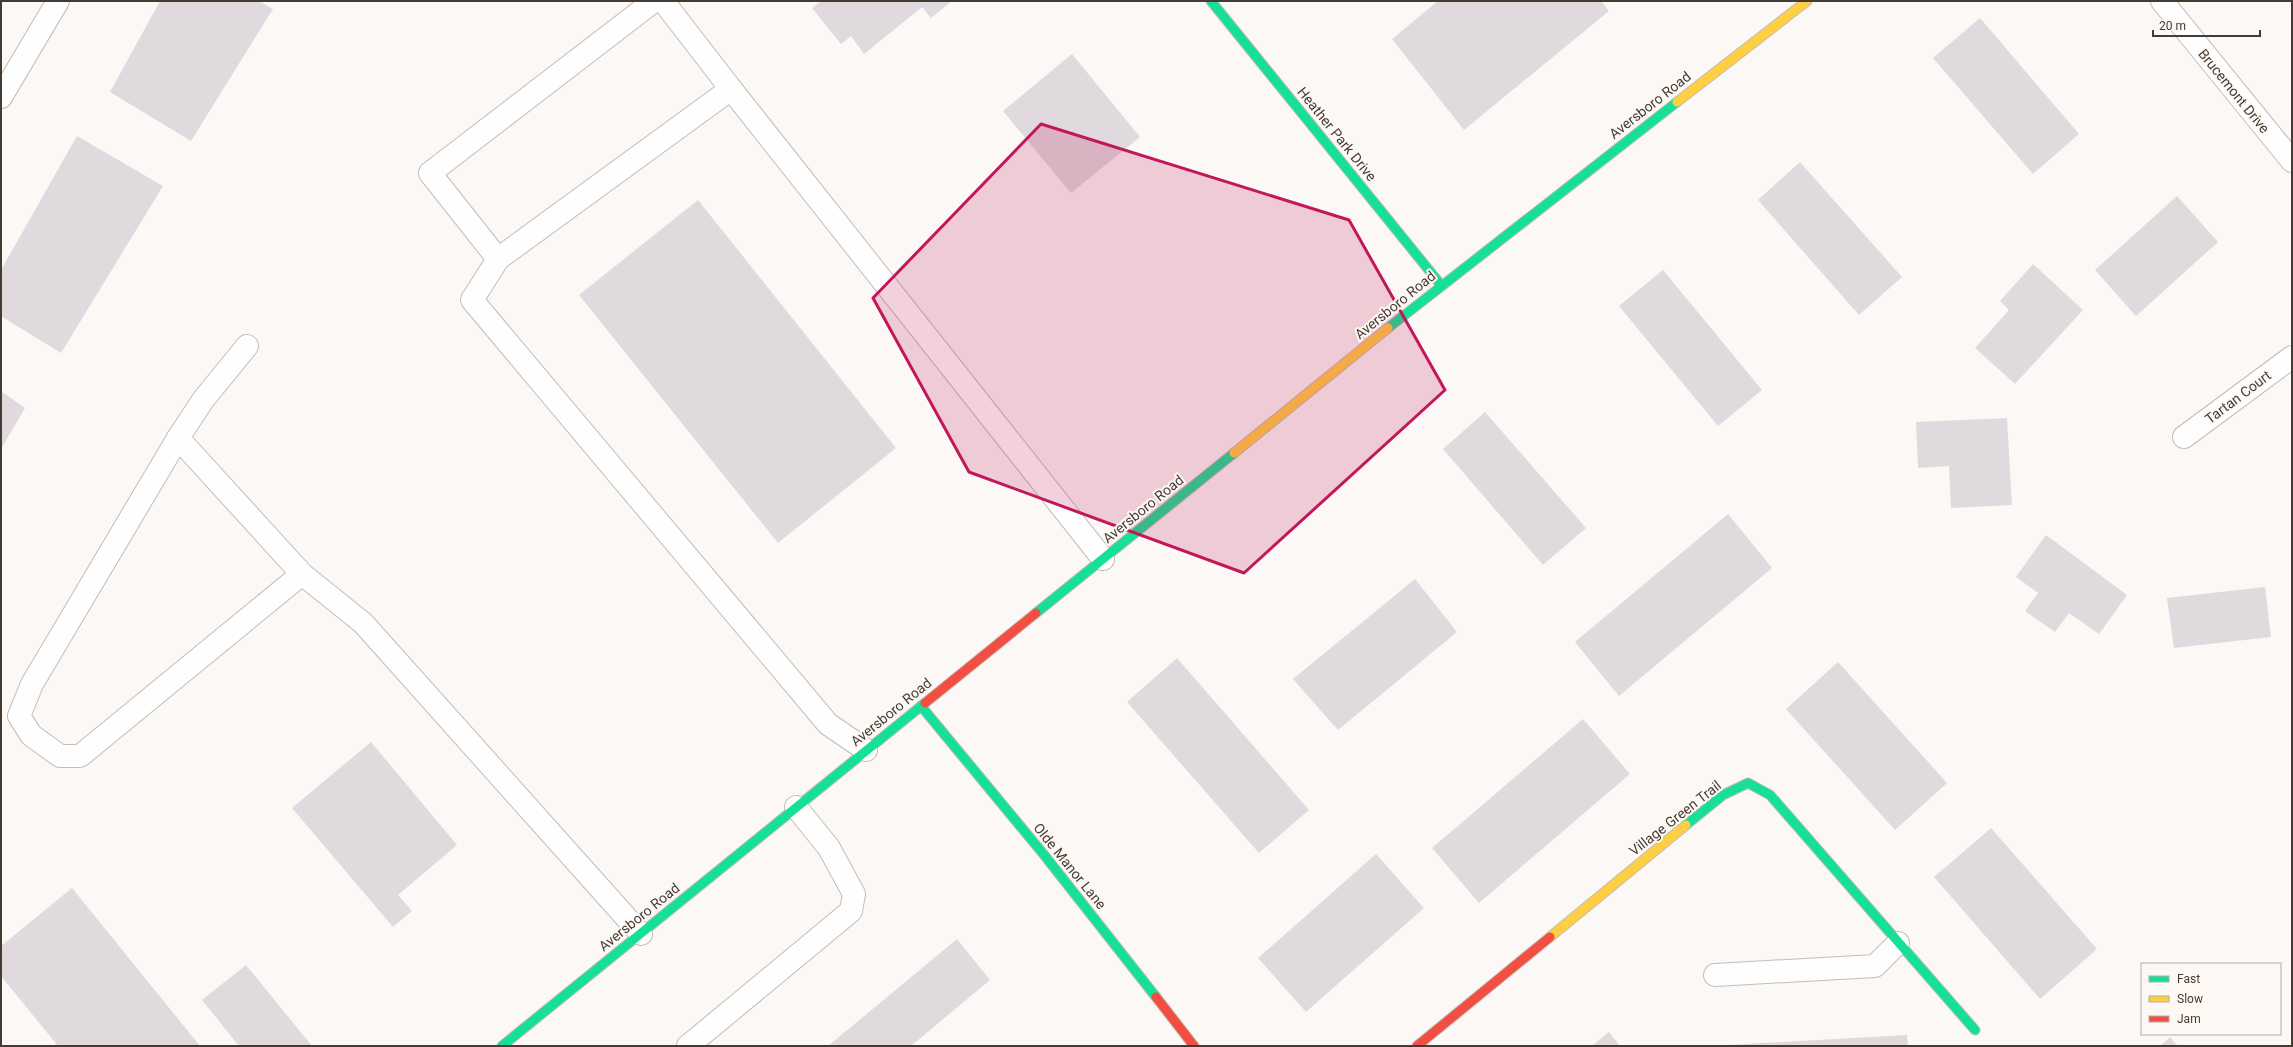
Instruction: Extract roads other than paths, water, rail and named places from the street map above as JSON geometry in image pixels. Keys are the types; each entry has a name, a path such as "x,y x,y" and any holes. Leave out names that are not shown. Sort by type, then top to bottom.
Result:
{"street":[{"path":"1,98 58,1"},
{"path":"498,259 430,173 654,1"},
{"path":"663,1 1103,559"},
{"name":"Heather Park Drive","path":"1210,1 1441,285"},
{"name":"Aversboro Road","path":"502,1046 1441,285 1807,1"},
{"name":"Brucemont Drive","path":"2162,1 2292,161"},
{"path":"731,88 498,259 472,300 828,724 866,750"},
{"path":"247,346 203,400 178,438 32,684 19,716 31,735 60,756 80,756 302,574"},
{"name":"Tartan Court","path":"2184,437 2292,357"},
{"path":"178,438 302,574 362,623 641,934"},
{"name":"Olde Manor Lane","path":"921,706 1050,862 1194,1046"},
{"name":"Village Green Trail","path":"1417,1046 1723,795 1748,783 1770,795 1975,1030"},
{"path":"688,1046 851,911 854,894 829,848 796,807"},
{"path":"1715,974 1875,966 1898,943"}]}
